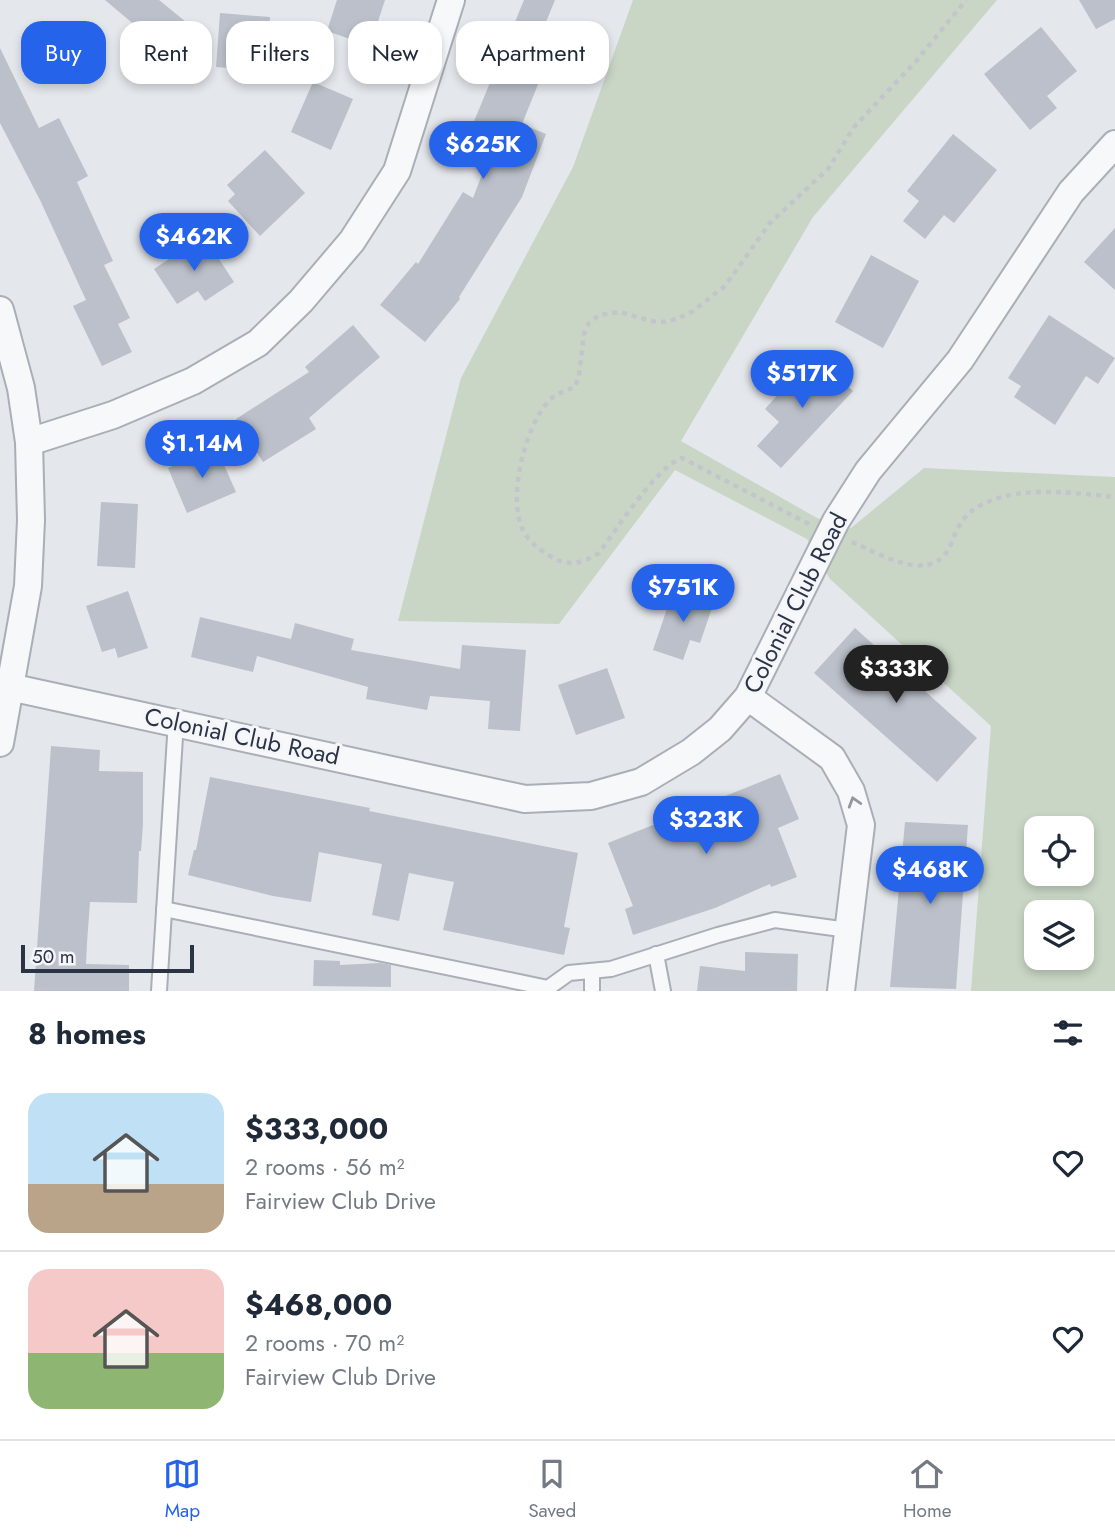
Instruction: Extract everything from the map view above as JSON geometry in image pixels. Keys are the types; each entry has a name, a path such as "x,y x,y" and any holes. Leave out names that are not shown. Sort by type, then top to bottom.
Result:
{"street":[{"path":"29,442 113,415 193,381 258,342 301,301 352,241 397,171 451,0"},
{"name":"Colonial Club Road","path":"4,686 176,721 525,799 591,796 642,782 711,737 748,697 830,533 868,471 960,360 1071,192 1115,144"},
{"path":"0,310 21,388 29,442 31,520 28,586 4,686 0,743"},
{"path":"748,697 832,758 851,791 861,825 841,991"}],"lane":[{"path":"159,991 176,721"},
{"path":"164,909 548,988 569,973 611,969 775,920 849,930"},
{"path":"656,954 663,991"},
{"path":"592,971 592,991"}],"path":[{"path":"966,0 917,60 854,127 828,169 770,223 725,286 693,311 677,319 651,321 621,312 599,315 588,324 583,334 579,375 575,387 548,401 537,417 520,465 517,503 522,528 539,550 560,562 571,564 586,561 599,553 654,481 675,460 682,458 830,533 896,562 921,566 937,561 949,549 960,522 968,512 985,503 1024,493 1115,497"}],"green space":[{"path":"633,0 997,0 813,217 681,441 817,518 851,528 924,468 1115,477 1115,991 971,991 991,726 830,579 807,539 675,470 559,624 398,621 461,378 573,167 603,84 609,84 609,67"}],"building":[{"path":"105,0 159,0 185,21 130,21"},
{"path":"337,0 385,0 378,21 348,21 348,38 334,33 334,21 330,21"},
{"path":"524,0 555,0 546,21 515,21"},
{"path":"1079,0 1115,0 1115,19 1096,29"},
{"path":"220,13 270,17 270,21 226,21 226,68 216,67"},
{"path":"1041,27 1077,71 1047,96 1057,108 1030,130 984,74"},
{"path":"0,48 39,128 59,118 88,176 77,182 113,261 104,265 130,318 118,324 132,352 102,366 73,306 86,300 40,200 0,123"},
{"path":"312,84 353,99 331,150 291,132"},
{"path":"489,84 538,84 522,124 546,134 522,197 460,299 425,342 380,305 416,262 418,264 463,192 473,198 493,146 468,136"},
{"path":"953,134 997,170 954,223 944,215 925,239 903,221 919,201 907,191"},
{"path":"265,150 305,193 260,236 228,201 235,194 227,185"},
{"path":"1115,228 1115,290 1084,262"},
{"path":"204,236 234,282 205,301 198,291 177,304 154,269"},
{"path":"871,255 919,281 883,348 835,322"},
{"path":"1049,315 1115,358 1098,384 1086,376 1055,425 1014,397 1021,386 1008,378"},
{"path":"353,325 380,357 309,418 316,429 263,462 236,419 309,372 305,367"},
{"path":"813,355 853,391 781,468 757,446 779,422 765,409"},
{"path":"216,447 236,492 187,513 168,468"},
{"path":"101,502 138,504 135,568 97,566"},
{"path":"674,588 714,602 700,643 690,640 683,660 653,650"},
{"path":"128,591 148,648 118,658 115,648 102,652 86,606"},
{"path":"200,617 291,639 295,623 354,639 351,650 460,669 462,645 526,650 520,731 488,729 490,701 430,696 427,710 366,699 368,687 257,656 253,672 191,657"},
{"path":"855,628 977,738 937,782 814,673"},
{"path":"607,668 625,718 576,735 558,685"},
{"path":"51,746 100,750 99,771 143,772 143,824 137,903 90,902 87,943 86,964 129,965 129,991 34,991"},
{"path":"780,774 799,819 778,828 797,877 771,887 770,884 715,908 633,935 625,909 633,906 608,843"},
{"path":"210,777 578,853 564,927 570,928 564,955 443,930 454,882 409,873 399,921 372,915 382,864 319,852 311,902 273,896 188,875 196,850"},
{"path":"905,822 968,825 956,989 890,987"},
{"path":"745,952 798,954 797,991 697,991 700,966 745,971"},
{"path":"314,960 340,961 340,965 391,965 391,987 313,986"}]}
